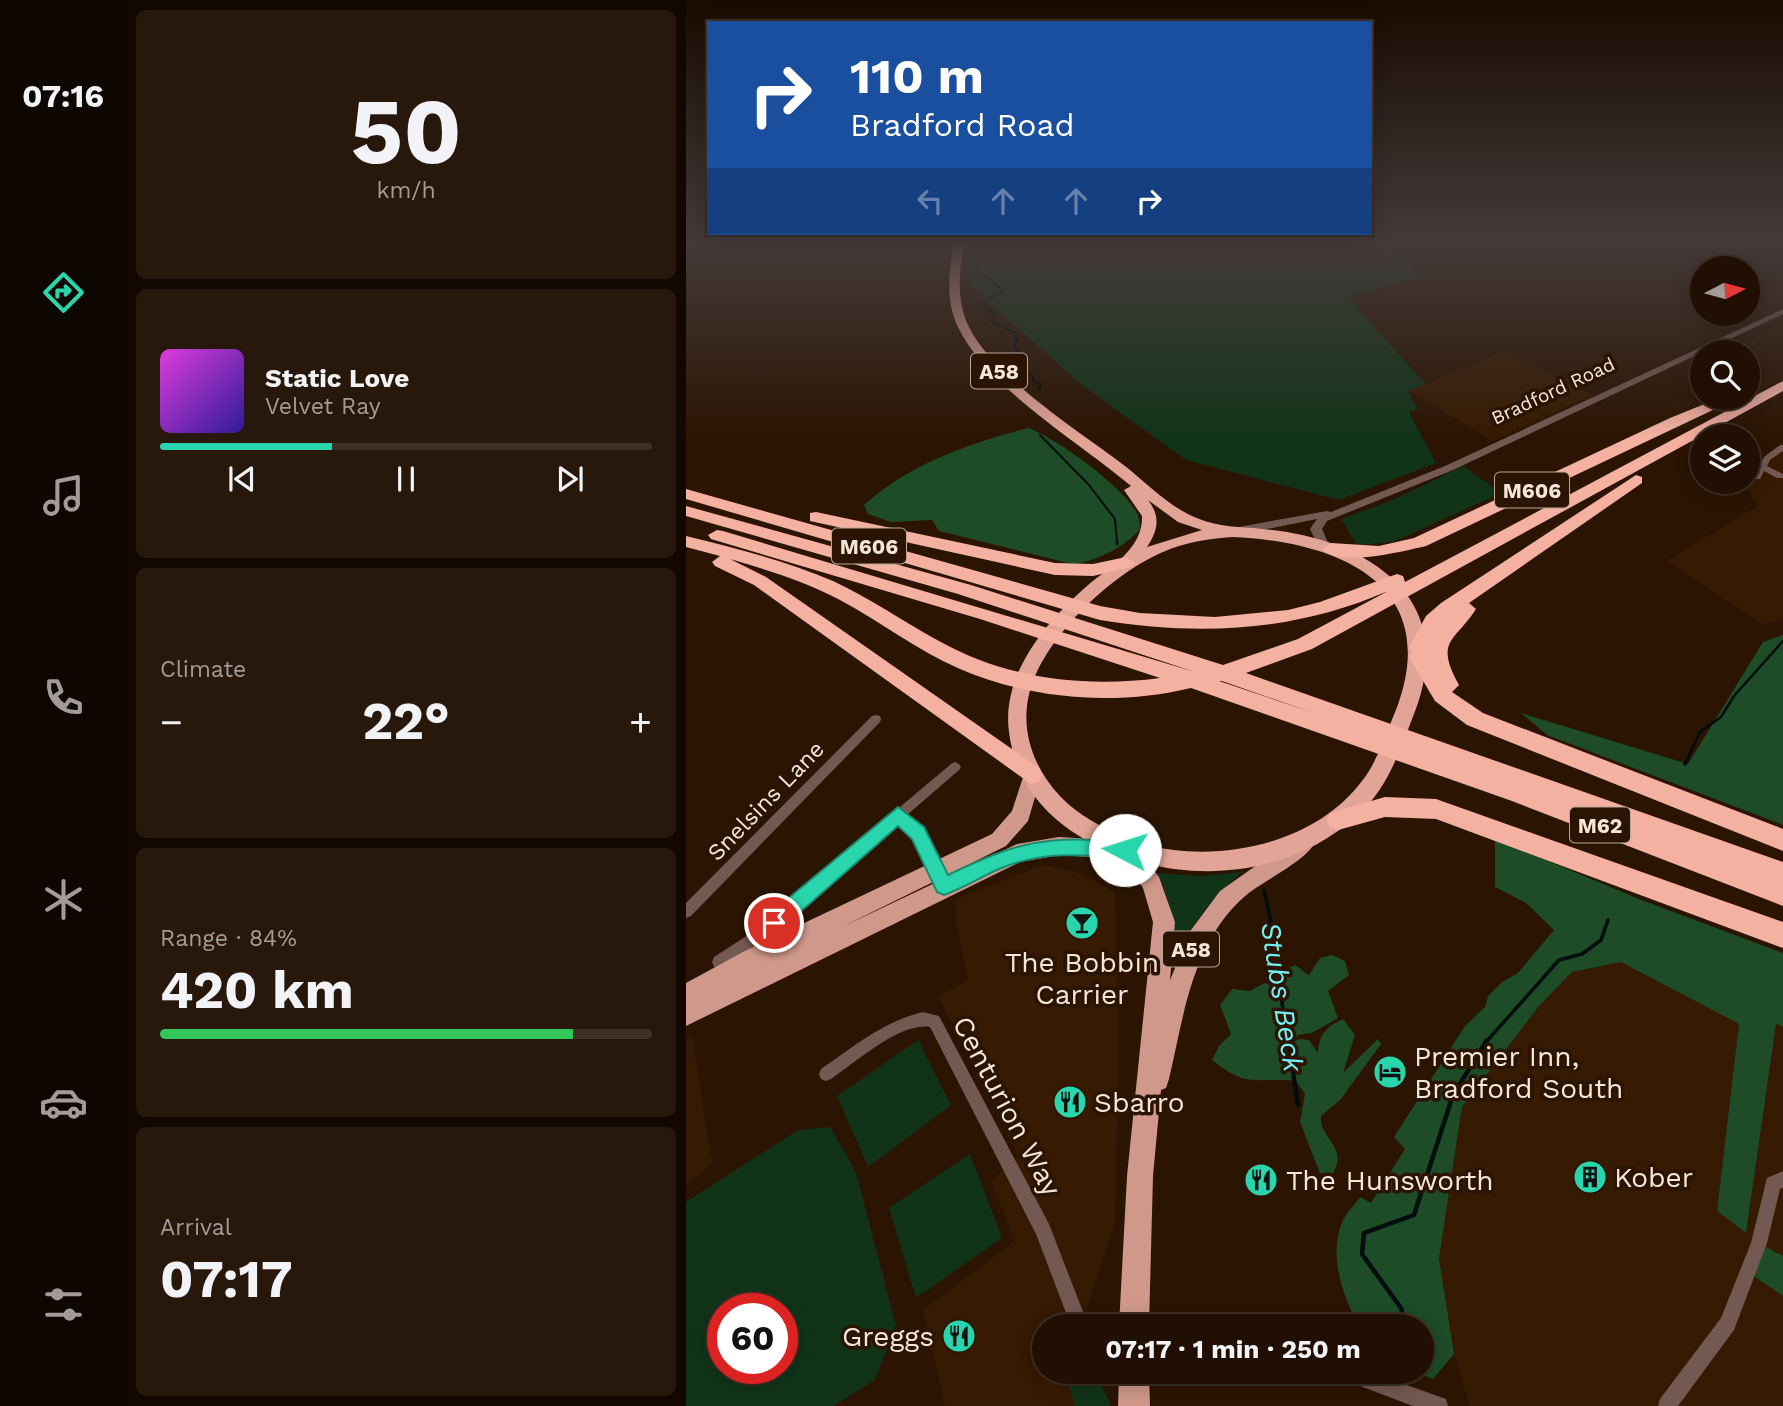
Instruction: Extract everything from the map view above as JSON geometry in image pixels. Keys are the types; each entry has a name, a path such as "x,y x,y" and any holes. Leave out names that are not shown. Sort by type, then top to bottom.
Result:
{"highway":[{"name":"A58","path":"959,308 964,329 978,359 994,379 1132,491 1147,507 1151,519 1150,529 1127,562"},
{"name":"A58","path":"964,329 1005,377 1180,517 1229,532"},
{"path":"1760,384 1783,372"},
{"name":"M606","path":"1711,424 1783,385"},
{"name":"M606","path":"1328,548 1379,552 1420,542 1702,410"},
{"name":"M606","path":"1409,581 1711,410"},
{"name":"M606","path":"686,541 828,586 924,643 972,666 1034,683 1076,688 1140,688 1200,680 1271,659 1371,601 1690,435"},
{"name":"M606","path":"1419,652 1428,627 1441,614 1666,461 1690,438"},
{"path":"686,492 1035,566 1084,571 1127,562 1179,540 1229,532 1280,534 1328,548 1369,568 1393,588 1410,615 1419,652 1435,687 1461,711 1488,726 1783,840"},
{"name":"M606","path":"686,492 1090,628 1158,623 1238,625 1371,601"},
{"name":"M62","path":"686,511 768,532 1090,628 1419,750 1783,894"},
{"name":"M62","path":"686,526 1040,613"},
{"path":"686,549 728,564 760,581 905,682 1031,776 1061,813 1127,851 1158,859 1210,862 1256,855 1316,832 1338,820 1385,807 1436,809 1783,935"},
{"path":"1526,557 1447,628 1436,647 1438,663 1451,687 1476,710 1572,758"},
{"path":"1031,776 1016,722 1023,682 1037,654 1067,615 1098,582 1127,562"},
{"path":"1338,820 1369,790 1387,759 1411,697 1419,652"},
{"name":"M62","path":"1419,750 1783,873"}],"main road":[{"path":"686,1014 941,879 986,848 1008,832 1024,808 1031,776"},
{"name":"A58","path":"1147,1118 1181,975 1200,932 1229,896 1286,858 1316,832"},
{"path":"686,996 751,960 941,879 1047,847 1074,845 1127,851"},
{"name":"A58","path":"1127,851 1152,884 1164,922 1152,1025 1147,1118 1140,1177 1134,1314"},
{"path":"1134,1384 1134,1406"}],"street":[{"name":"Bradford Road","path":"1328,548 1317,533 1318,525 1323,519 1449,468 1783,311"},
{"path":"1760,471 1783,447"},
{"path":"1763,467 1780,476"},
{"name":"Bradford Road","path":"1229,532 1343,511"},
{"name":"Snelsins Lane","path":"686,912 876,719"},
{"path":"719,962 753,940 955,767"},
{"path":"898,815 918,833 941,879"},
{"name":"Centurion Way","path":"826,1074 915,1018 926,1017 934,1021 1043,1230 1075,1314"},
{"path":"1667,1406 1728,1324 1759,1243 1773,1184 1783,1179"},
{"path":"1378,1384 1439,1406"}],"shaded area":[{"path":"1504,352 1591,395 1493,441 1408,391"},
{"path":"1783,443 1783,618 1764,625 1666,561 1758,506 1750,494 1760,494 1760,463"},
{"path":"1042,865 1081,873 1115,892 1119,1052 1115,1225 1084,1314 1032,1314 1032,1384 1075,1384 1080,1406 945,1406 923,1310 1015,1241 991,1181 1019,1157 938,996 968,980 956,922 955,899"},
{"path":"1621,962 1739,1024 1717,1211 1746,1232 1776,1023 1783,1027 1783,1256 1759,1243 1748,1272 1783,1296 1783,1406 1470,1406 1454,1354 1439,1258 1462,1107 1539,1006 1572,972"},
{"path":"692,1035 712,1163 686,1186 686,1038"}],"green space":[{"path":"994,308 1357,308 1425,384 1408,391 1418,409 1409,412 1436,463 1339,500 1186,460 1083,386"},
{"path":"1028,428 1071,452 1117,489 1138,515 1140,529 1118,547 1099,557 1072,564 939,531 932,520 891,522 868,514 864,505 900,478 920,467 962,448"},
{"path":"1463,466 1501,493 1393,542 1357,545 1341,519 1395,499"},
{"path":"1783,635 1783,825 1547,735 1521,713 1688,764 1763,642"},
{"path":"1495,839 1644,901 1783,953 1783,1027 1776,1024 1746,1233 1717,1211 1739,1024 1621,962 1572,972 1539,1006 1462,1107 1439,1258 1454,1354 1434,1378 1434,1314 1354,1314 1339,1277 1336,1250 1342,1221 1360,1197 1371,1203 1405,1149 1394,1137 1465,1026 1485,1007 1488,996 1502,982 1518,973 1554,930 1526,903 1495,887"},
{"path":"1242,872 1205,911 1175,956 1169,903 1157,873 1200,876"},
{"path":"1332,955 1345,961 1349,975 1328,991 1338,1018 1312,1033 1298,1035 1291,1045 1298,1039 1309,1040 1318,1053 1324,1032 1343,1019 1355,1035 1343,1073 1378,1039 1381,1044 1341,1099 1321,1116 1324,1131 1338,1157 1332,1175 1320,1173 1300,1122 1305,1094 1296,1081 1244,1078 1212,1060 1219,1046 1231,1034 1220,1005 1232,989 1250,991 1264,983 1280,989 1282,971 1295,965 1309,975 1320,958"},
{"path":"918,1040 951,1105 868,1167 837,1096"},
{"path":"830,1127 856,1172 896,1326 875,1380 833,1406 686,1406 686,1202 798,1130"},
{"path":"970,1154 1002,1238 916,1298 889,1208"},
{"path":"1759,1243 1783,1256 1783,1296 1748,1272"},
{"path":"1068,1384 1101,1384 1111,1406 1075,1406"}],"waterway":[{"name":"Stubs Beck","path":"986,308 993,309 987,312 995,315 991,321 1015,333 1017,340 1014,346 1019,349 1016,352 1026,357 1019,362 1021,369 1033,376 1033,381 1041,384 1038,389"},
{"name":"Stubs Beck","path":"1040,435 1089,485 1115,519 1117,542"},
{"path":"1687,760 1700,732 1721,717 1734,696 1783,641"},
{"path":"1685,764 1687,760"},
{"name":"Stubs Beck","path":"1264,890 1282,971 1280,989 1288,1042"},
{"path":"1486,1042 1559,960 1582,954 1601,940 1608,920"},
{"name":"Stubs Beck","path":"1288,1040 1298,1105"},
{"path":"1403,1314 1362,1254 1364,1233 1414,1215 1453,1095 1487,1040"}],"place":[{"name":"The Bobbin Carrier","path":"1082,923"},
{"name":"Premier Inn, Bradford South","path":"1390,1072"},
{"name":"Sbarro","path":"1070,1102"},
{"name":"Kober","path":"1590,1177"},
{"name":"The Hunsworth","path":"1261,1180"},
{"name":"Greggs","path":"959,1336"}],"route":[{"path":"774,923 898,815 918,833 944,886 1017,853 1047,847 1074,845 1125,850"}]}
